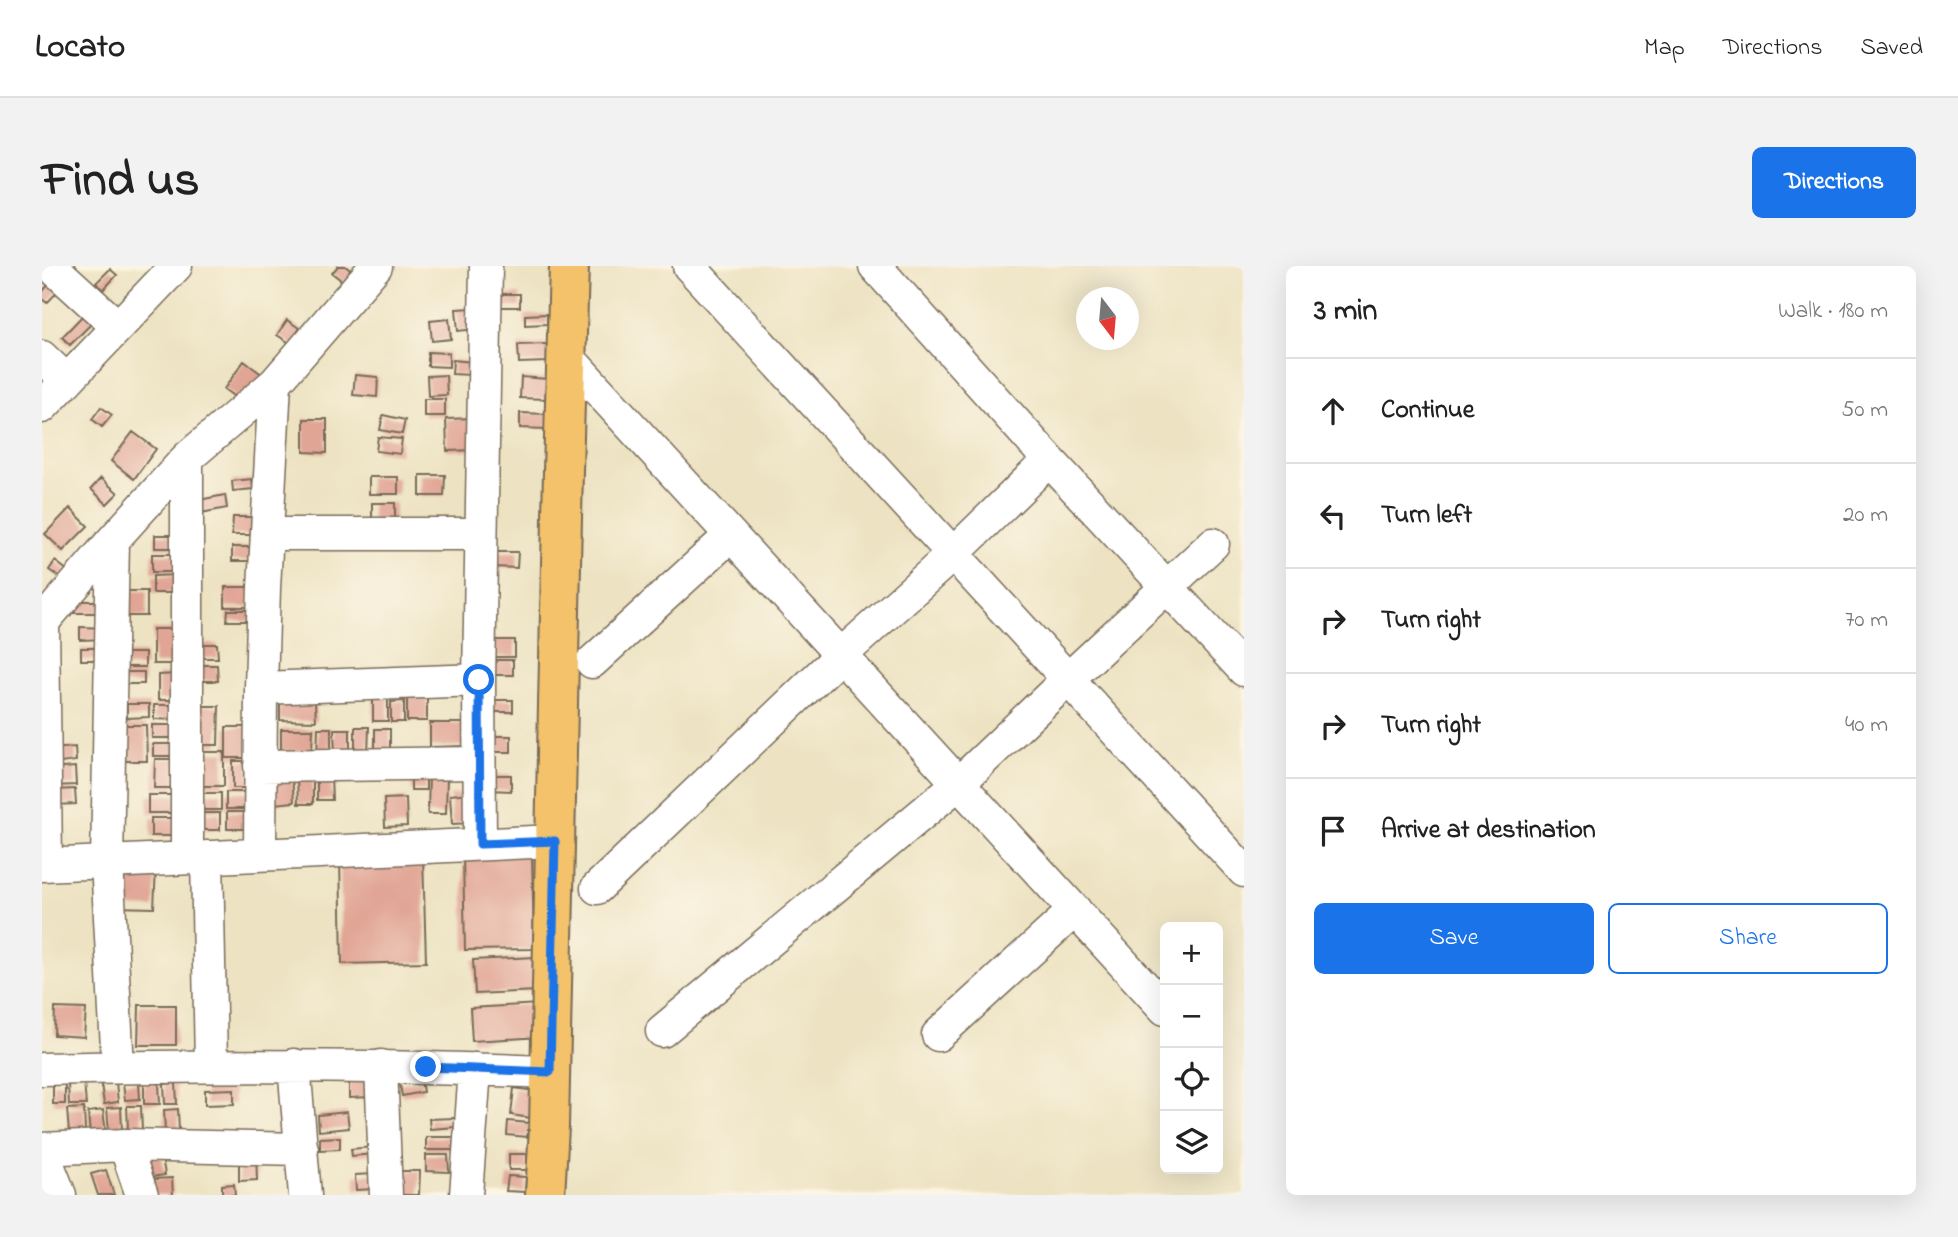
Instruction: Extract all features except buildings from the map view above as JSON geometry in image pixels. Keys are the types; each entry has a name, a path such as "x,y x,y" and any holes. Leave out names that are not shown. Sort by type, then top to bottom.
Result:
{"main road":[{"path":"545,1195 549,1127 569,266"}],"street":[{"path":"51,266 118,327"},
{"path":"376,266 275,383 187,458 42,622 44,864 555,841"},
{"path":"480,844 479,680 486,266"},
{"path":"689,266 1244,871"},
{"path":"875,266 1049,460 1244,670"},
{"path":"42,407 118,327 166,270"},
{"path":"566,355 1160,1004"},
{"path":"42,357 67,381"},
{"path":"260,854 261,688 275,383"},
{"path":"187,458 197,857 211,1065"},
{"path":"597,888 841,655 953,554 1049,460"},
{"path":"267,534 481,534"},
{"path":"592,662 731,534"},
{"path":"113,540 107,862 118,1067"},
{"path":"662,1031 959,783 1213,544"},
{"path":"261,688 479,680"},
{"path":"260,766 480,762"},
{"path":"938,1035 1075,910"},
{"path":"42,1069 294,1065 550,1072"},
{"path":"294,1065 305,1195"},
{"path":"381,1066 386,1195"},
{"path":"466,1195 475,1069"},
{"path":"60,1195 42,1149 125,1145 302,1149"},
{"path":"125,1145 142,1195"}],"route":[{"path":"426,1067 550,1072 555,841 480,844 479,680"}]}
